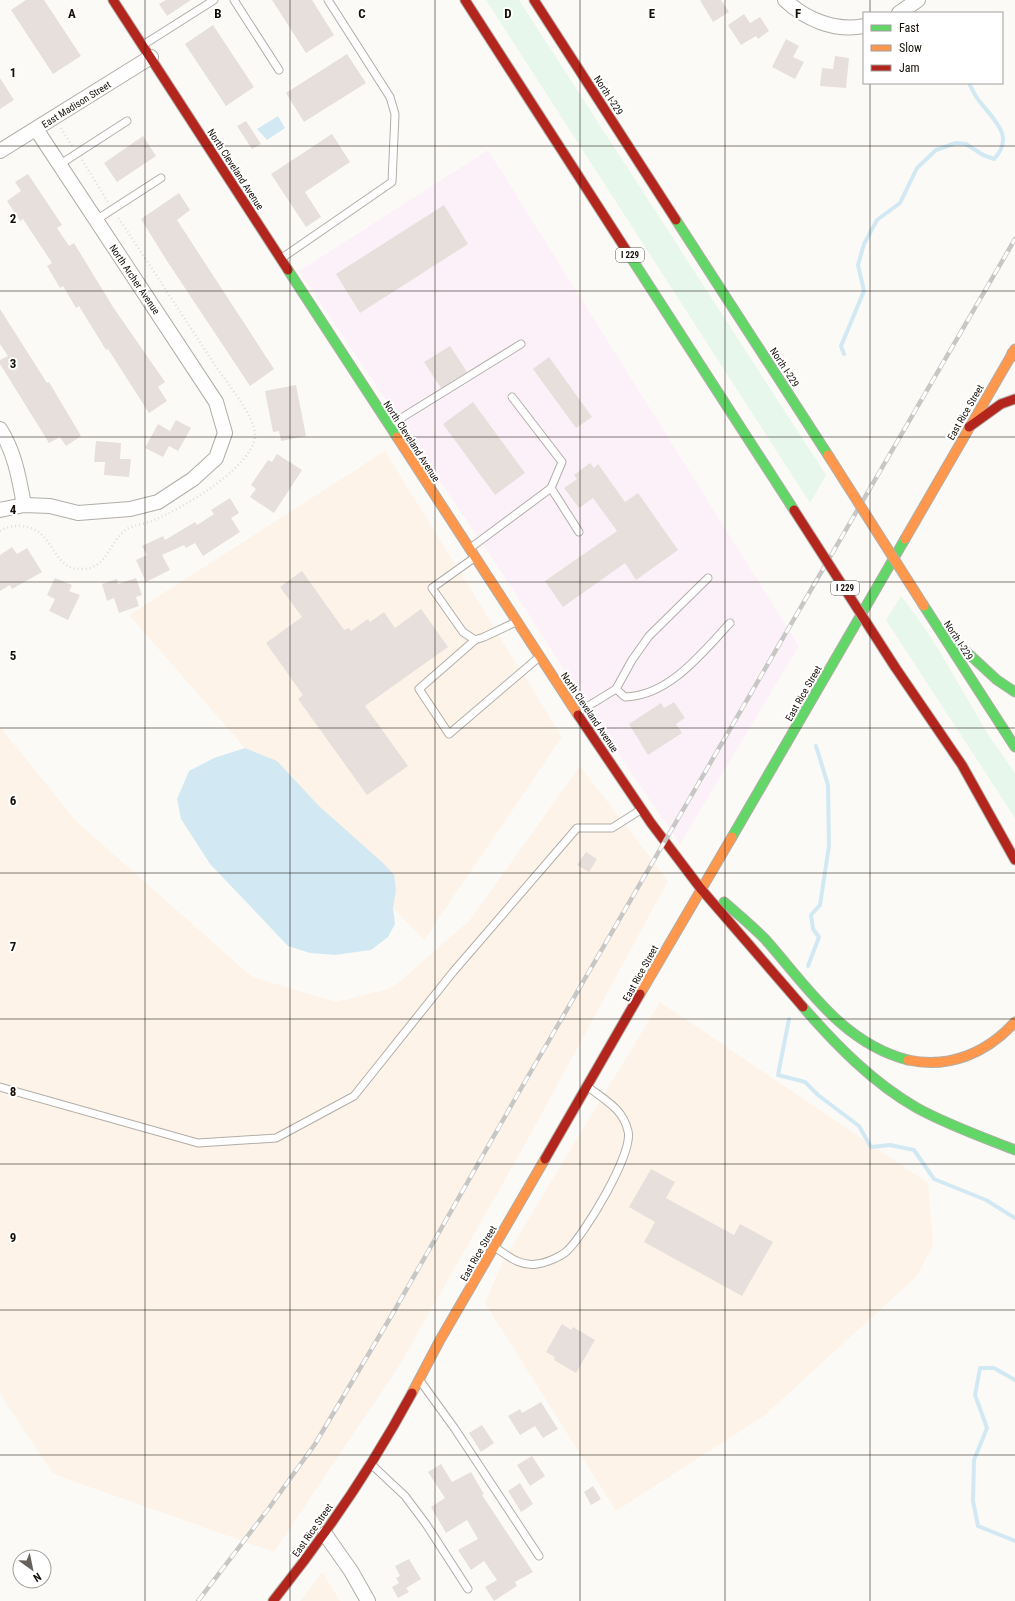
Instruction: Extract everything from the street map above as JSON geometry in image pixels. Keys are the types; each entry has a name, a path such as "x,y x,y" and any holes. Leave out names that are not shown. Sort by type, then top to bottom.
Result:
{"main road":[{"name":"North Cleveland Avenue","path":"113,0 539,657 642,809 701,889 746,944 849,1058 885,1087 916,1107 950,1124 1015,1150"},
{"name":"I 229","path":"465,0 794,510 1015,846"},
{"name":"North I-229","path":"534,0 1015,747"},
{"name":"East Rice Street","path":"274,1601 324,1534 370,1464 420,1380 440,1340 1014,353"},
{"path":"970,427 1001,404 1015,399"},
{"path":"934,623 997,680 1015,692"},
{"path":"962,766 1015,860"},
{"path":"701,889 725,902 745,919 822,1009 864,1042 890,1054 905,1059 934,1063 965,1058 993,1044 1015,1022"}],"street":[{"path":"785,0 796,11 812,20 829,25 863,26"},
{"path":"900,12 918,0"},
{"name":"East Madison Street","path":"0,151 54,118 147,51"},
{"name":"North Archer Avenue","path":"24,505 50,506 78,513 130,509 158,502 193,479 216,458 225,433 216,402 36,129"},
{"path":"0,429 7,440 16,463 24,505 0,510"},
{"path":"324,1534 351,1571 368,1601"}],"lane":[{"path":"147,51 214,0"},
{"path":"234,0 279,70"},
{"path":"281,259 392,182 395,114 390,97 328,0"},
{"path":"59,165 127,121"},
{"path":"96,220 162,178"},
{"path":"389,426 521,344"},
{"path":"469,549 551,488 562,462 512,397"},
{"path":"551,488 579,532"},
{"path":"474,558 432,588 463,632 475,640"},
{"path":"577,713 616,689 632,660 649,636 708,578"},
{"path":"516,622 475,640 419,689 449,734 539,657"},
{"path":"616,689 625,697 635,697 652,692 681,673 730,623"},
{"path":"0,1087 198,1143 276,1138 354,1096 453,972 577,828 612,828 642,809"},
{"path":"494,1247 513,1260 526,1265 537,1264 555,1258 566,1251 577,1240 618,1173 628,1147 629,1132 618,1110 588,1087"},
{"path":"420,1380 455,1429 539,1556"},
{"path":"370,1464 404,1496 426,1524 468,1589"}],"path":[{"path":"0,531 14,526 27,526 37,530 43,535 53,551 63,562 75,568 90,568 95,566 107,556 121,532 132,526 152,521 166,515 202,494 233,471 250,450 255,436 252,422 244,406 216,367 54,118"}],"shaded area":[{"path":"488,150 799,646 680,844 604,733 510,585 299,271"},
{"path":"385,451 562,737 424,940 304,816 129,615"},
{"path":"0,727 76,821 252,977 336,1002 392,988 470,920 580,766 668,881 518,1157 399,1366 274,1552 53,1474 0,1394"},
{"path":"660,1002 928,1183 933,1245 917,1276 765,1415 616,1511 485,1303 503,1261"},
{"path":"322,1572 340,1601 300,1601 303,1598"}],"green space":[{"path":"486,0 519,0 826,475 810,503"},
{"path":"901,596 937,647 989,736 1015,773 1015,818 886,620"}],"water":[{"path":"278,116 285,128 267,140 257,129"},
{"path":"245,748 277,761 319,806 383,863 394,875 396,890 393,908 395,924 388,937 371,950 335,955 310,953 288,946 210,864 181,819 177,799 189,771 214,758"}],"building":[{"path":"26,0 44,0 81,56 53,74 11,10"},
{"path":"166,0 191,0 167,16 159,4"},
{"path":"272,0 312,0 334,35 306,53"},
{"path":"700,0 721,0 729,12 713,22"},
{"path":"744,14 750,23 760,17 769,31 758,39 756,36 741,45 728,25"},
{"path":"213,25 254,87 226,106 185,44"},
{"path":"786,39 799,46 793,57 804,62 795,79 772,67"},
{"path":"347,54 366,83 304,122 286,93"},
{"path":"835,56 849,58 846,88 820,86 822,68 833,69"},
{"path":"0,78 14,100 0,109"},
{"path":"246,121 261,144 252,149 237,126"},
{"path":"332,134 350,162 305,192 321,217 306,227 271,174"},
{"path":"143,136 156,156 117,182 104,163"},
{"path":"28,174 62,225 57,228 69,246 74,243 113,307 165,382 158,387 167,401 149,413 108,349 106,350 79,306 76,308 63,286 60,288 47,266 52,263 23,219 20,221 7,201 21,191 15,182"},
{"path":"179,193 190,210 177,220 274,369 250,386 141,219"},
{"path":"444,205 468,244 360,313 336,274"},
{"path":"0,309 47,383 49,382 81,436 66,446 60,437 49,443 0,364 0,360 8,356 0,344"},
{"path":"450,346 467,372 441,388 424,362"},
{"path":"549,357 592,417 576,428 533,369"},
{"path":"296,385 306,436 281,441 279,431 273,432 265,391"},
{"path":"473,402 525,473 495,495 443,424"},
{"path":"176,420 191,428 178,451 169,446 163,457 145,448 158,424 170,431"},
{"path":"96,441 121,443 120,459 131,459 129,477 104,475 105,462 94,462"},
{"path":"277,454 302,470 274,513 250,497 256,489 251,485 268,460 272,462"},
{"path":"590,463 594,468 598,464 625,502 638,493 678,550 636,580 625,563 563,607 545,581 617,531 593,498 579,508 564,488 577,479 574,475"},
{"path":"230,498 239,513 231,518 240,532 203,556 195,543 186,548 184,545 162,555 170,570 146,582 136,560 147,555 142,546 163,536 165,540 195,522 197,525 214,514 211,510"},
{"path":"12,547 17,554 27,548 42,572 12,589 10,585 0,591 0,555"},
{"path":"302,571 344,630 349,628 351,631 368,619 370,622 384,612 395,628 421,609 448,647 365,706 408,766 367,795 298,699 303,695 266,643 302,617 280,587"},
{"path":"55,578 72,585 69,591 80,595 68,620 49,611 55,599 47,595"},
{"path":"136,578 142,595 136,597 139,606 119,613 114,598 107,601 102,584 117,579 118,584"},
{"path":"674,702 685,718 676,724 682,733 648,755 629,724 661,703 664,708"},
{"path":"586,852 597,859 589,872 577,865"},
{"path":"651,1169 675,1182 666,1198 734,1235 740,1224 773,1242 742,1296 644,1242 655,1222 629,1207"},
{"path":"562,1324 571,1330 573,1327 595,1340 576,1373 554,1360 555,1357 546,1352"},
{"path":"541,1402 558,1429 543,1438 535,1426 520,1435 508,1416 520,1409 522,1413"},
{"path":"482,1425 494,1443 481,1452 469,1433"},
{"path":"532,1456 545,1476 530,1486 517,1465"},
{"path":"441,1464 452,1482 471,1472 484,1494 482,1495 533,1572 515,1582 517,1586 494,1601 485,1587 497,1580 484,1561 471,1570 458,1550 478,1539 467,1520 446,1533 431,1507 445,1498 428,1472"},
{"path":"520,1483 533,1504 521,1512 508,1491"},
{"path":"593,1486 601,1499 591,1505 584,1492"},
{"path":"409,1559 421,1579 406,1588 409,1592 398,1598 392,1587 399,1583 396,1578 400,1576 395,1566"}],"waterway":[{"path":"844,354 841,346 864,291 858,265 864,244 877,220 900,203 917,168 936,150 956,143 966,144 983,155 994,159 1000,151 1003,143 1003,136 1000,129 970,84"},
{"path":"808,966 819,937 813,929 811,915 820,905 829,846 828,785 816,746"},
{"path":"789,1019 778,1075 805,1082 818,1095 859,1126 871,1147 890,1145 914,1150 934,1179 986,1200 1015,1218"},
{"path":"1015,1380 994,1368 980,1368 975,1395 987,1428 974,1460 973,1501 978,1526 1015,1541"}],"railway":[{"path":"198,1601 269,1508 315,1444 393,1313 519,1092 1015,239"}],"traffic: fast":[{"path":"676,220 828,455"},
{"path":"628,253 794,510"},
{"path":"288,270 397,437"},
{"path":"732,837 905,539"},
{"path":"924,606 1015,747"},
{"path":"958,644 997,680 1015,692"},
{"path":"724,902 765,939 811,993 845,1027 864,1041 885,1052 908,1060"},
{"path":"803,1007 842,1049 870,1075 901,1098 941,1120 1015,1150"}],"traffic: slow":[{"path":"905,539 1015,349"},
{"path":"1012,353 1015,356"},
{"path":"397,437 578,715"},
{"path":"828,455 924,606"},
{"path":"640,994 732,837"},
{"path":"908,1060 938,1062 966,1056 980,1050 992,1042 1015,1022"},
{"path":"412,1393 440,1340 545,1159"}],"traffic: jam":[{"path":"113,0 288,270"},
{"path":"465,0 628,253"},
{"path":"534,0 676,220"},
{"path":"969,427 1001,404 1015,399"},
{"path":"794,510 895,667"},
{"path":"895,667 962,765 1015,860"},
{"path":"578,715 651,823 701,889"},
{"path":"701,889 803,1007"},
{"path":"545,1159 640,994"},
{"path":"273,1601 347,1500 381,1448 412,1393"}]}
